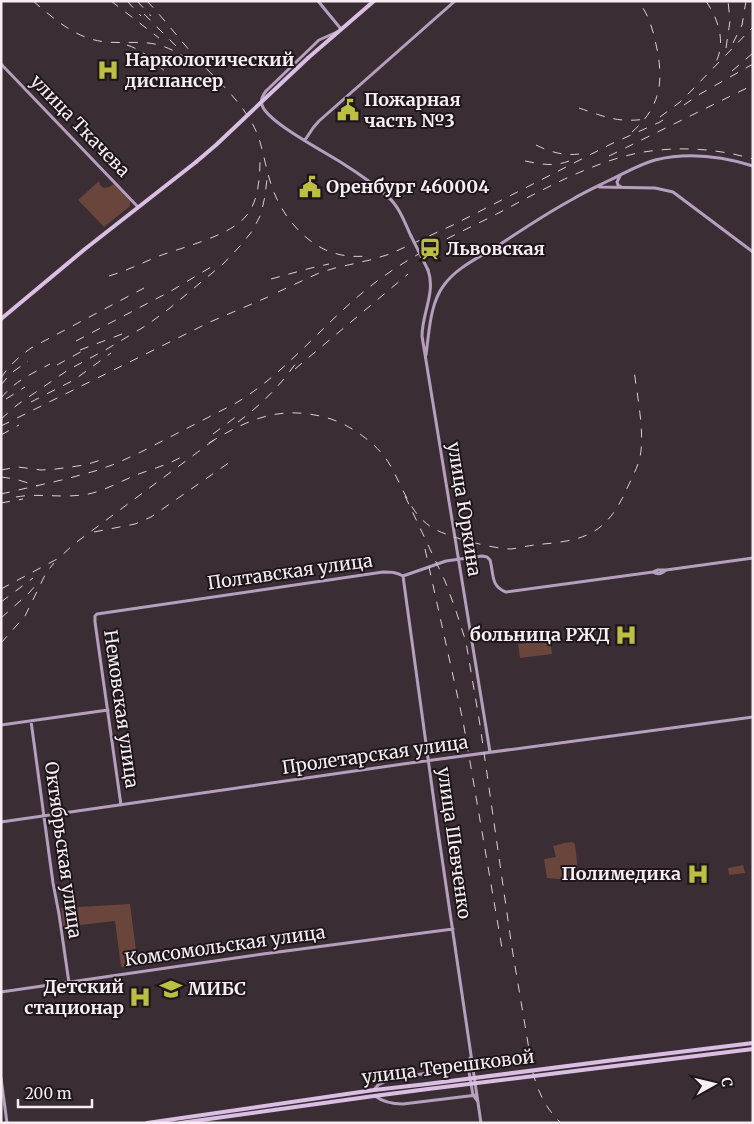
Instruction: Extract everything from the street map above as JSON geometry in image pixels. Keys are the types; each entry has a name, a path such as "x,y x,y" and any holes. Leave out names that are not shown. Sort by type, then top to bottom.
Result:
{"main road":[{"path":"318,1 340,30"},
{"path":"374,1 340,30 311,47 266,91 262,98 262,106 273,118 305,140 319,121 455,1"},
{"path":"1,319 78,255 196,162 308,58 325,39"},
{"name":"улица Ткачева","path":"1,64 139,208"},
{"name":"улица Юркина","path":"305,140 368,181 390,198 398,208 428,270 431,288 422,327 422,336 490,753"},
{"path":"425,358 433,309 444,285 456,273 555,209 597,186 653,161 686,156 705,156 753,166"},
{"path":"620,175 617,182 621,187"},
{"path":"597,186 655,188 673,192 753,252"},
{"path":"422,327 424,331 430,329"},
{"name":"Полтавская улица","path":"95,616 133,608 375,573 394,572 403,576 446,561 482,556 487,557 491,564 496,586 506,592 753,558"},
{"name":"улица Шевченко","path":"403,576 471,1055 470,1066 481,1123"},
{"name":"Немовская улица","path":"95,616 121,805"},
{"path":"1,724 108,710"},
{"name":"Пролетарская улица","path":"1,822 753,717"},
{"name":"Октябрьская улица","path":"31,721 69,983"},
{"name":"Комсомольская улица","path":"1,992 453,928"},
{"name":"улица Терешковой","path":"427,1087 630,1058 753,1043"},
{"name":"улица Терешковой","path":"147,1123 374,1093 753,1049"},
{"path":"470,1066 388,1080 378,1085 374,1093 378,1099 392,1104 475,1095"},
{"path":"1,1078 8,1123"},
{"name":"улица Терешковой","path":"180,1123 374,1093"}],"shaded area":[{"path":"99,181 100,185 104,188 114,184 130,201 130,206 104,227 78,200"},
{"path":"550,640 552,654 520,658 518,644"},
{"path":"572,842 575,844 579,879 547,878 544,859 556,857 553,846"},
{"path":"743,865 745,873 729,875 728,868"},
{"path":"130,904 138,966 121,967 115,921 63,927 61,908"}],"railway":[{"path":"33,1 60,23 83,36 105,42 155,44 182,55 200,68"},
{"path":"111,1 159,38"},
{"path":"127,1 141,16"},
{"path":"137,1 151,16"},
{"path":"147,1 233,97 252,123 259,138 276,198 296,228 313,243 322,248 342,255 366,256"},
{"path":"632,132 650,111 655,101 660,78 658,53 652,30 647,14 638,1"},
{"path":"706,1 714,15 719,30 720,46 716,62"},
{"path":"726,48 730,21 728,1"},
{"path":"733,43 742,25 746,1"},
{"path":"144,14 181,51"},
{"path":"660,117 680,102 753,27"},
{"path":"127,45 149,57 181,86"},
{"path":"732,71 753,53"},
{"path":"684,105 753,64"},
{"path":"609,156 753,85"},
{"path":"579,108 619,120 646,119"},
{"path":"278,292 319,273 390,254 453,225 669,116"},
{"path":"536,145 557,153 579,154"},
{"path":"1,494 66,479 115,464 236,403 271,378 351,303 381,278 443,241 567,178 631,154 666,149 719,152 753,159"},
{"path":"109,276 206,240 239,223 254,203 259,180 260,157"},
{"path":"525,161 542,164 569,161"},
{"path":"1,419 17,405 68,370 147,325 223,264 253,230 261,214 267,179"},
{"path":"271,279 329,264"},
{"path":"76,341 171,291 211,267"},
{"path":"295,369 408,274"},
{"path":"1,378 7,369 31,348 144,288"},
{"path":"1,426 210,322 268,297"},
{"path":"80,350 130,331"},
{"path":"57,365 86,349"},
{"path":"31,402 74,380 111,353"},
{"path":"238,422 271,394 298,360"},
{"path":"1,385 10,374 28,361"},
{"path":"1,398 18,382 50,364"},
{"path":"209,443 253,420 282,413 297,413 331,419 356,431 379,450 390,465 407,499 417,514 423,521 438,531 470,542 511,549 562,542 589,534 610,518 618,507 635,472 640,457 642,437 634,370"},
{"path":"6,399 25,387"},
{"path":"213,434 241,413"},
{"path":"1,435 19,425"},
{"path":"1,589 59,558 74,544 214,440"},
{"path":"16,497 89,494 103,490 183,456"},
{"path":"1,470 18,467 41,470 56,469 85,465 104,459"},
{"path":"94,532 135,524 151,517 230,462"},
{"path":"1,477 38,486"},
{"path":"405,496 445,581 466,642 480,725 512,948 533,1073 543,1100 561,1123"},
{"path":"1,503 23,499"},
{"path":"425,549 463,721 503,954"},
{"path":"1,643 25,616 46,573 54,563"},
{"path":"1,602 33,578"},
{"path":"1,618 36,585"}],"place":[{"name":"Наркологический диспансер","path":"108,70"},
{"name":"Пожарная часть №3","path":"348,110"},
{"name":"Оренбург 460004","path":"310,187"},
{"name":"Львовская","path":"430,249"},
{"name":"больница РЖД","path":"626,635"},
{"name":"Полимедика","path":"698,874"},
{"name":"МИБС","path":"171,989"},
{"name":"Детский стационар","path":"140,997"}]}
